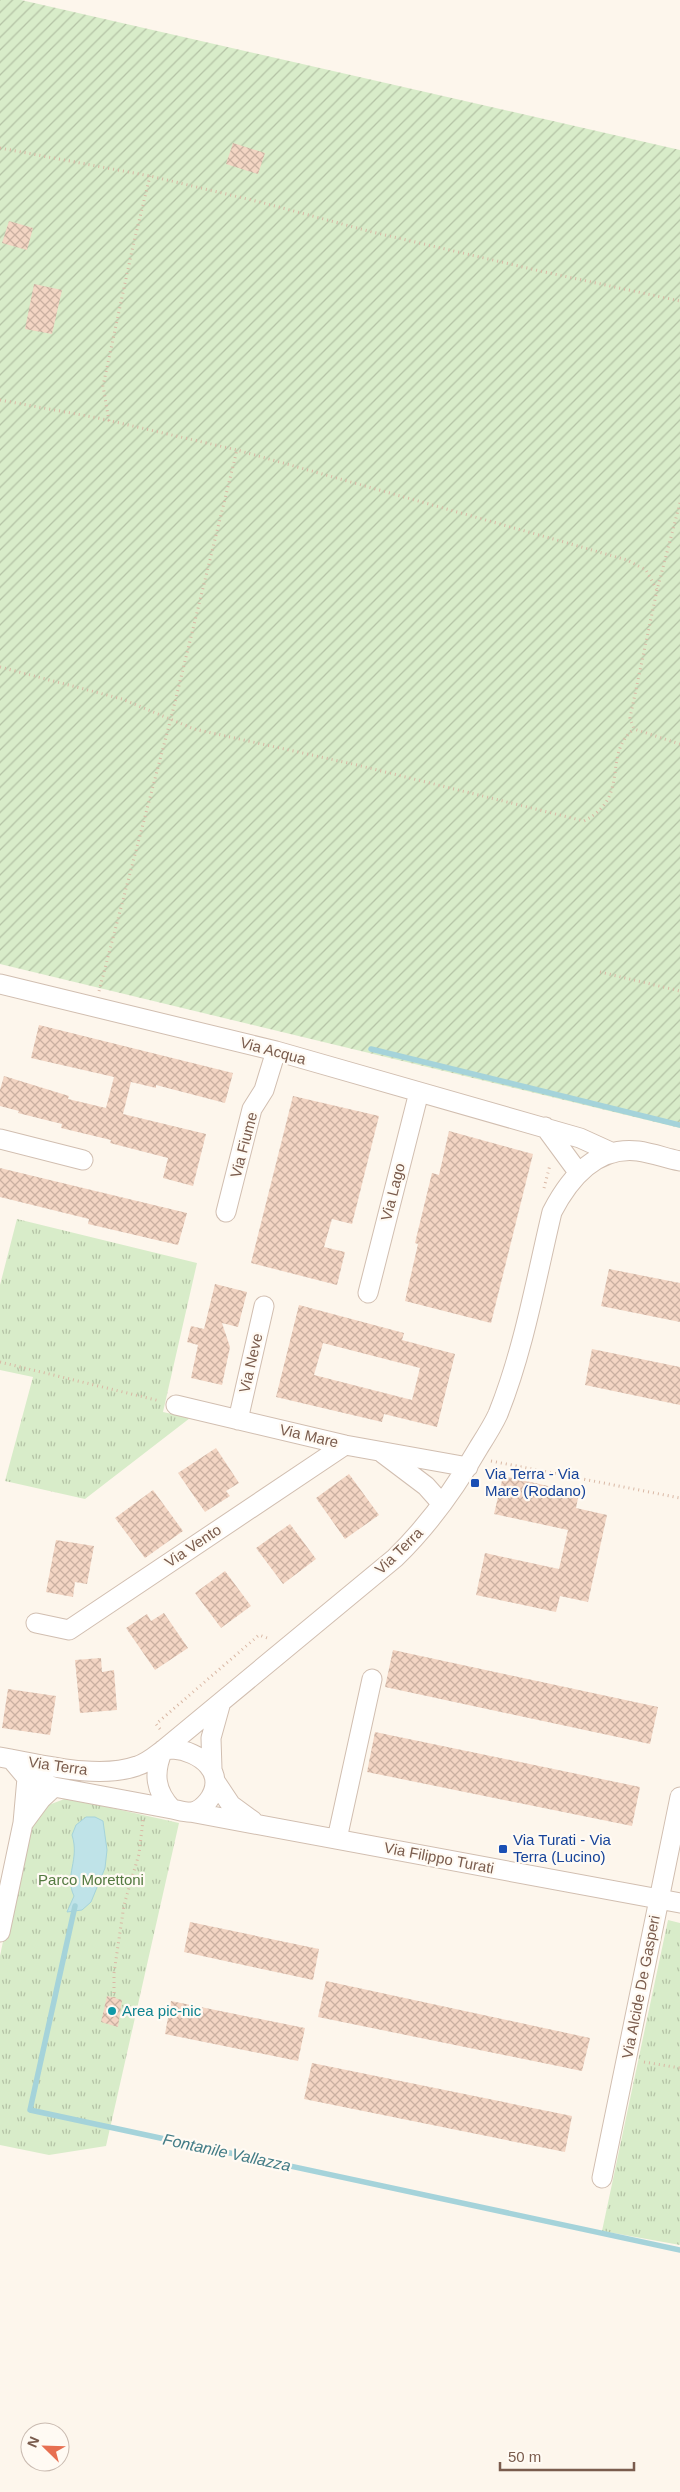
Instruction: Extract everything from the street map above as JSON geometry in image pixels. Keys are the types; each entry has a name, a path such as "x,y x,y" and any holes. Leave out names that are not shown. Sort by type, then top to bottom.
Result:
{"street":[{"name":"Via Acqua","path":"0,984 276,1051 580,1138 613,1153"},
{"name":"Via Fiume","path":"226,1212 252,1109 264,1090 276,1051"},
{"name":"Via Lago","path":"368,1293 419,1092"},
{"path":"545,1128 578,1172"},
{"path":"0,1139 83,1160"},
{"path":"613,1153 637,1151 680,1161"},
{"name":"Via Terra","path":"6,1758 88,1771 121,1771 139,1766 163,1741 222,1701 395,1558 420,1533 442,1504 472,1460 497,1416 512,1377 552,1212 564,1189 578,1172 595,1160 613,1153"},
{"name":"Via Neve","path":"238,1420 264,1306"},
{"name":"Via Mare","path":"176,1405 380,1452 472,1460"},
{"name":"Via Vento","path":"36,1624 69,1630 345,1445"},
{"name":"Via Mare","path":"380,1452 426,1486 442,1504"},
{"path":"337,1839 372,1679"},
{"path":"214,1775 194,1753 163,1741 158,1763 157,1784 160,1793 181,1811 206,1804 214,1790 214,1775 211,1738 222,1701"},
{"name":"Via Terra","path":"6,1758 27,1778 54,1788 181,1811"},
{"name":"Via Filippo Turati","path":"214,1775 231,1805 256,1824"},
{"path":"0,1932 23,1823 27,1778"},
{"path":"23,1823 41,1799 54,1788"},
{"name":"Via Alcide De Gasperi","path":"602,2178 680,1797"},
{"name":"Via Filippo Turati","path":"181,1811 680,1903"}],"path":[{"path":"0,148 150,176 260,202 372,232 680,301"},
{"path":"109,421 103,386 150,176"},
{"path":"0,400 109,421 237,450 627,560 646,570 657,590"},
{"path":"95,1006 171,718 237,450"},
{"path":"634,729 630,718 657,590 680,503"},
{"path":"0,667 122,699 194,729 357,765 584,820 598,813 605,806 613,788 619,747 624,736 634,729"},
{"path":"634,729 680,744"},
{"path":"600,972 680,990"},
{"path":"542,1194 552,1157 561,1149"},
{"path":"0,1362 176,1405"},
{"path":"472,1460 493,1462 680,1498"},
{"path":"163,1741 156,1724 259,1635 275,1640"},
{"path":"114,1998 114,1973 124,1905 138,1854 146,1805"},
{"path":"626,2058 680,2068"}],"green space":[{"path":"0,0 21,0 680,150 680,1128 0,964"},
{"path":"17,1219 197,1263 163,1412 190,1418 85,1499 5,1481 33,1377 0,1370 0,1285"},
{"name":"Parco Morettoni","path":"67,1798 179,1823 106,2146 49,2155 0,2145 0,1956 27,1825 46,1806"},
{"path":"668,1920 680,1923 680,2245 602,2231"}],"water":[{"path":"86,1817 95,1817 103,1821 107,1850 105,1868 91,1902 82,1910 67,1912 74,1896 71,1888 74,1852 72,1835 76,1825"}],"building":[{"path":"233,143 265,153 258,174 226,164"},
{"path":"9,221 33,228 27,250 2,243"},
{"path":"34,284 62,290 52,334 25,329"},
{"path":"39,1025 233,1073 225,1103 156,1085 156,1088 131,1082 123,1114 206,1134 193,1186 163,1178 168,1158 110,1143 111,1140 61,1128 62,1124 18,1113 19,1111 0,1106 0,1090 4,1076 69,1096 68,1099 106,1108 114,1077 31,1058"},
{"path":"293,1096 379,1116 352,1224 332,1219 324,1247 345,1252 337,1285 251,1263"},
{"path":"449,1131 533,1154 491,1323 405,1301 418,1244 415,1243 432,1173 439,1175"},
{"path":"0,1168 187,1213 178,1245 88,1224 89,1219 0,1197"},
{"path":"609,1269 680,1283 680,1322 601,1306"},
{"path":"215,1284 247,1292 238,1327 222,1323 230,1347 222,1385 191,1378 198,1345 187,1342 191,1326 204,1329"},
{"path":"299,1305 404,1333 402,1340 455,1354 437,1427 384,1414 382,1422 276,1397","holes":["323,1343 420,1368 412,1400 314,1375"]},
{"path":"592,1349 680,1367 680,1405 585,1385"},
{"path":"216,1448 239,1483 226,1491 230,1496 205,1512 178,1473"},
{"path":"349,1474 379,1515 345,1539 316,1498"},
{"path":"503,1476 579,1493 576,1508 607,1515 588,1602 560,1596 556,1612 476,1595 485,1553 559,1569 568,1530 494,1514"},
{"path":"153,1490 183,1531 145,1558 115,1518"},
{"path":"290,1524 316,1559 283,1584 256,1548"},
{"path":"56,1540 94,1546 87,1584 75,1582 73,1597 46,1592"},
{"path":"225,1571 251,1606 221,1628 195,1593"},
{"path":"164,1613 188,1648 155,1670 126,1628 147,1614 151,1621"},
{"path":"393,1650 658,1707 650,1744 385,1687"},
{"path":"101,1658 102,1672 114,1670 117,1710 80,1713 75,1660"},
{"path":"8,1689 56,1696 50,1735 2,1728"},
{"path":"375,1732 640,1787 632,1826 367,1772"},
{"path":"190,1922 319,1949 313,1980 184,1952"},
{"path":"326,1981 590,2038 582,2071 318,2017"},
{"name":"Area pic-nic","path":"107,1996 122,2000 118,2027 101,2022"},
{"path":"171,2001 305,2028 298,2061 165,2034"},
{"path":"312,2063 572,2116 565,2152 304,2099"}],"waterway":[{"path":"371,1049 680,1125"},
{"name":"Fontanile Vallazza","path":"75,1906 30,2110 680,2250"}],"place":[{"name":"Via Terra - Via Mare (Rodano)","path":"475,1483"},
{"name":"Via Turati - Via Terra (Lucino)","path":"503,1849"},
{"name":"Area pic-nic","path":"112,2011"}]}
